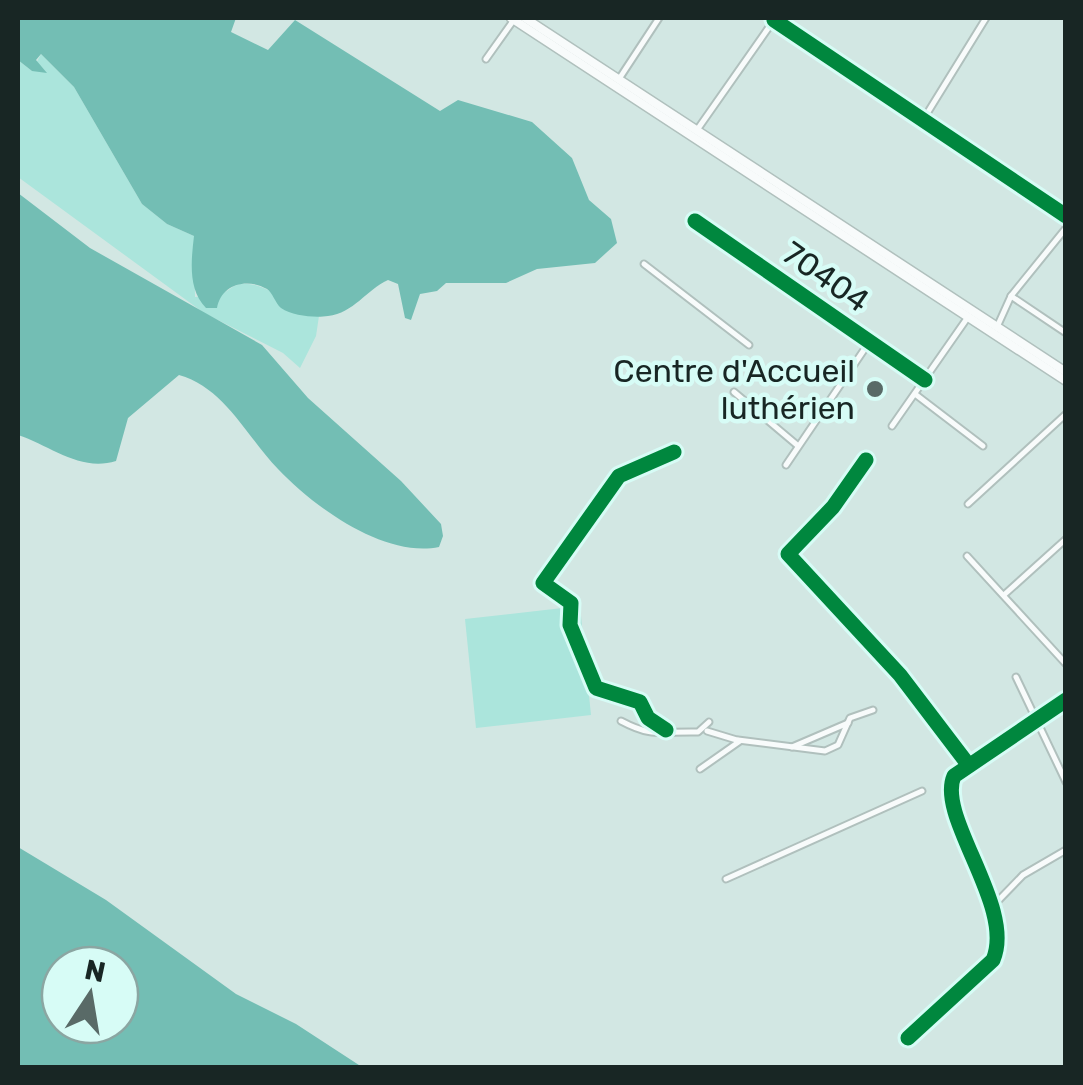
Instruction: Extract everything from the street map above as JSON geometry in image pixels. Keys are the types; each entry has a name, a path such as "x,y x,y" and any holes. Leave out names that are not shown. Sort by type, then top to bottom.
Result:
{"main road":[{"path":"512,18 695,132 1066,381"},
{"path":"526,18 968,316 1066,372"}],"street":[{"path":"486,59 512,18"},
{"path":"619,79 659,18"},
{"path":"923,120 986,18"},
{"path":"695,132 774,19 1066,216"},
{"name":"70404","path":"694,221 925,380"},
{"path":"995,330 1011,296 1066,228"},
{"path":"644,264 749,346"},
{"path":"1011,296 1066,333"},
{"path":"892,426 968,316"},
{"path":"786,465 870,342"},
{"path":"734,392 798,446"},
{"path":"915,394 983,446"},
{"path":"968,504 1066,414"},
{"path":"666,730 648,718 640,702 596,688 570,625 570,603 543,583 619,476 674,452"},
{"path":"866,460 833,507 788,554 900,675 966,764"},
{"path":"1004,595 1066,539"},
{"path":"967,556 1066,664"},
{"path":"1016,677 1066,782"},
{"path":"908,1038 993,960 998,938 992,907 951,784 966,764 1066,700"},
{"path":"792,747 848,722 859,712 873,710"},
{"path":"620,720 635,732 698,732 709,722"},
{"path":"706,731 738,740 825,751 838,744 848,722"},
{"path":"700,769 738,740"},
{"path":"726,879 922,791"},
{"path":"992,907 1022,874 1066,850"}],"shaded area":[{"path":"18,18 236,18 231,32 268,50 295,20 440,111 458,100 532,122 572,158 589,200 611,219 617,243 595,263 537,269 506,283 446,283 437,291 420,294 411,320 405,318 398,284 388,280 345,311 328,316 286,311 267,289 251,284 236,285 219,300 217,308 206,308 194,284 194,236 167,224 142,204 74,87 41,54 36,60 47,73 32,71 18,60"},
{"path":"41,54 74,87 142,204 167,224 194,236 195,297 217,296 248,284 267,289 299,310 319,316 316,336 300,368 283,353 204,313 18,177 18,60 32,71"},
{"path":"18,193 90,248 262,345 308,398 401,481 441,524 443,536 439,547 396,545 330,513 278,469 222,402 195,381 179,375 128,418 116,461 78,461 18,435"},
{"path":"580,606 591,715 476,728 465,619"},
{"path":"18,847 106,900 236,994 296,1024 362,1067 18,1067"}],"cycle path":[{"path":"774,20 1066,216"},
{"path":"695,221 925,380"},
{"path":"666,730 648,718 640,702 596,688 570,625 571,603 543,583 619,476 674,452"},
{"path":"866,460 833,507 788,554 900,675 967,763"},
{"path":"908,1038 993,960 997,939 986,889 956,815 951,794 954,776 1066,700"}],"place":[{"name":"Centre d'Accueil luthérien","path":"875,389"}]}
